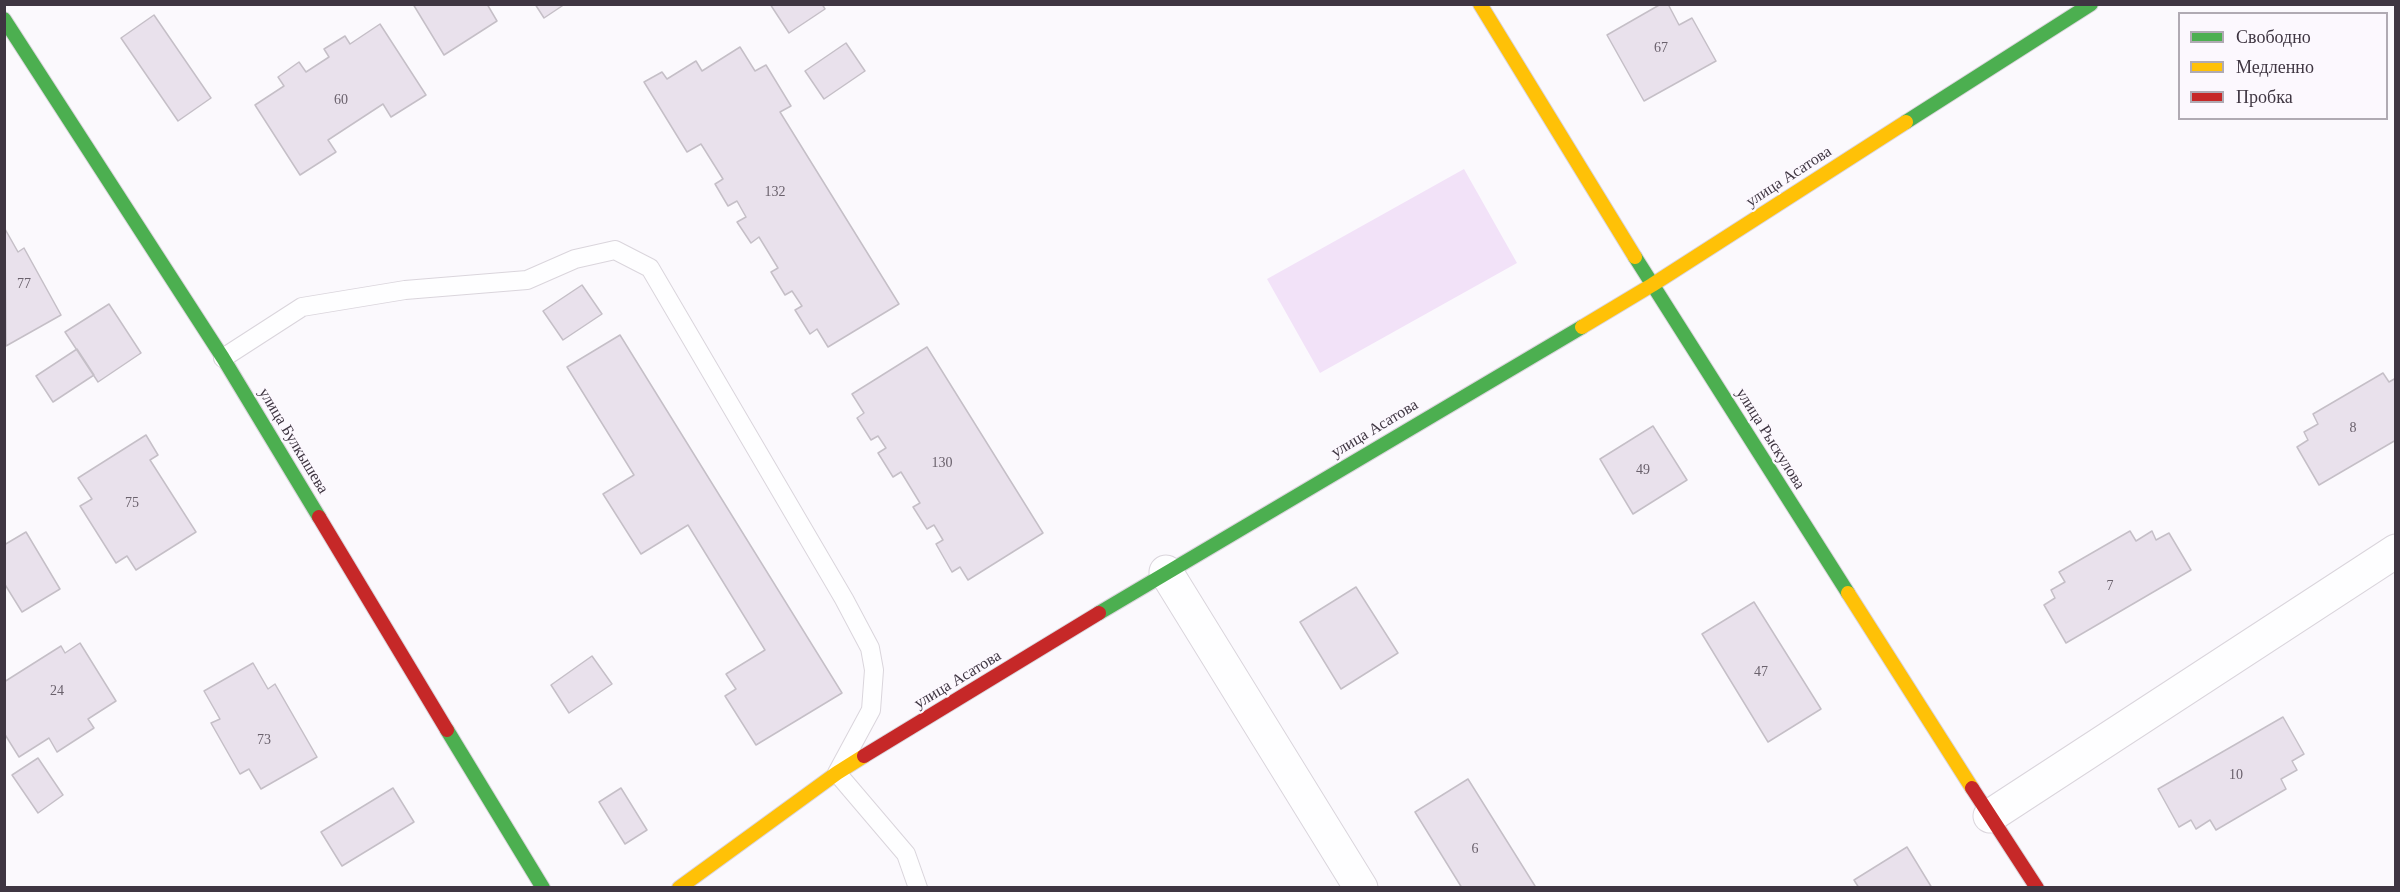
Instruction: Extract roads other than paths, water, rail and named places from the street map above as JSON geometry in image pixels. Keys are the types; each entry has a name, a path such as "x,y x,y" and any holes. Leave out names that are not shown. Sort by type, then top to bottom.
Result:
{"street":[{"name":"улица Рыскулова","path":"1480,4 1652,285 2037,888"},
{"name":"улица Асатова","path":"679,888 837,772 1166,572 1652,285 2091,4"},
{"name":"улица Булкышева","path":"4,19 223,358 543,888"},
{"path":"1990,816 2396,551"},
{"path":"1166,572 1361,888"}],"lane":[{"path":"223,358 302,307 405,290 527,280 575,259 615,250 650,268 844,599 870,648 874,670 871,710 837,772 906,854 918,888"}]}
